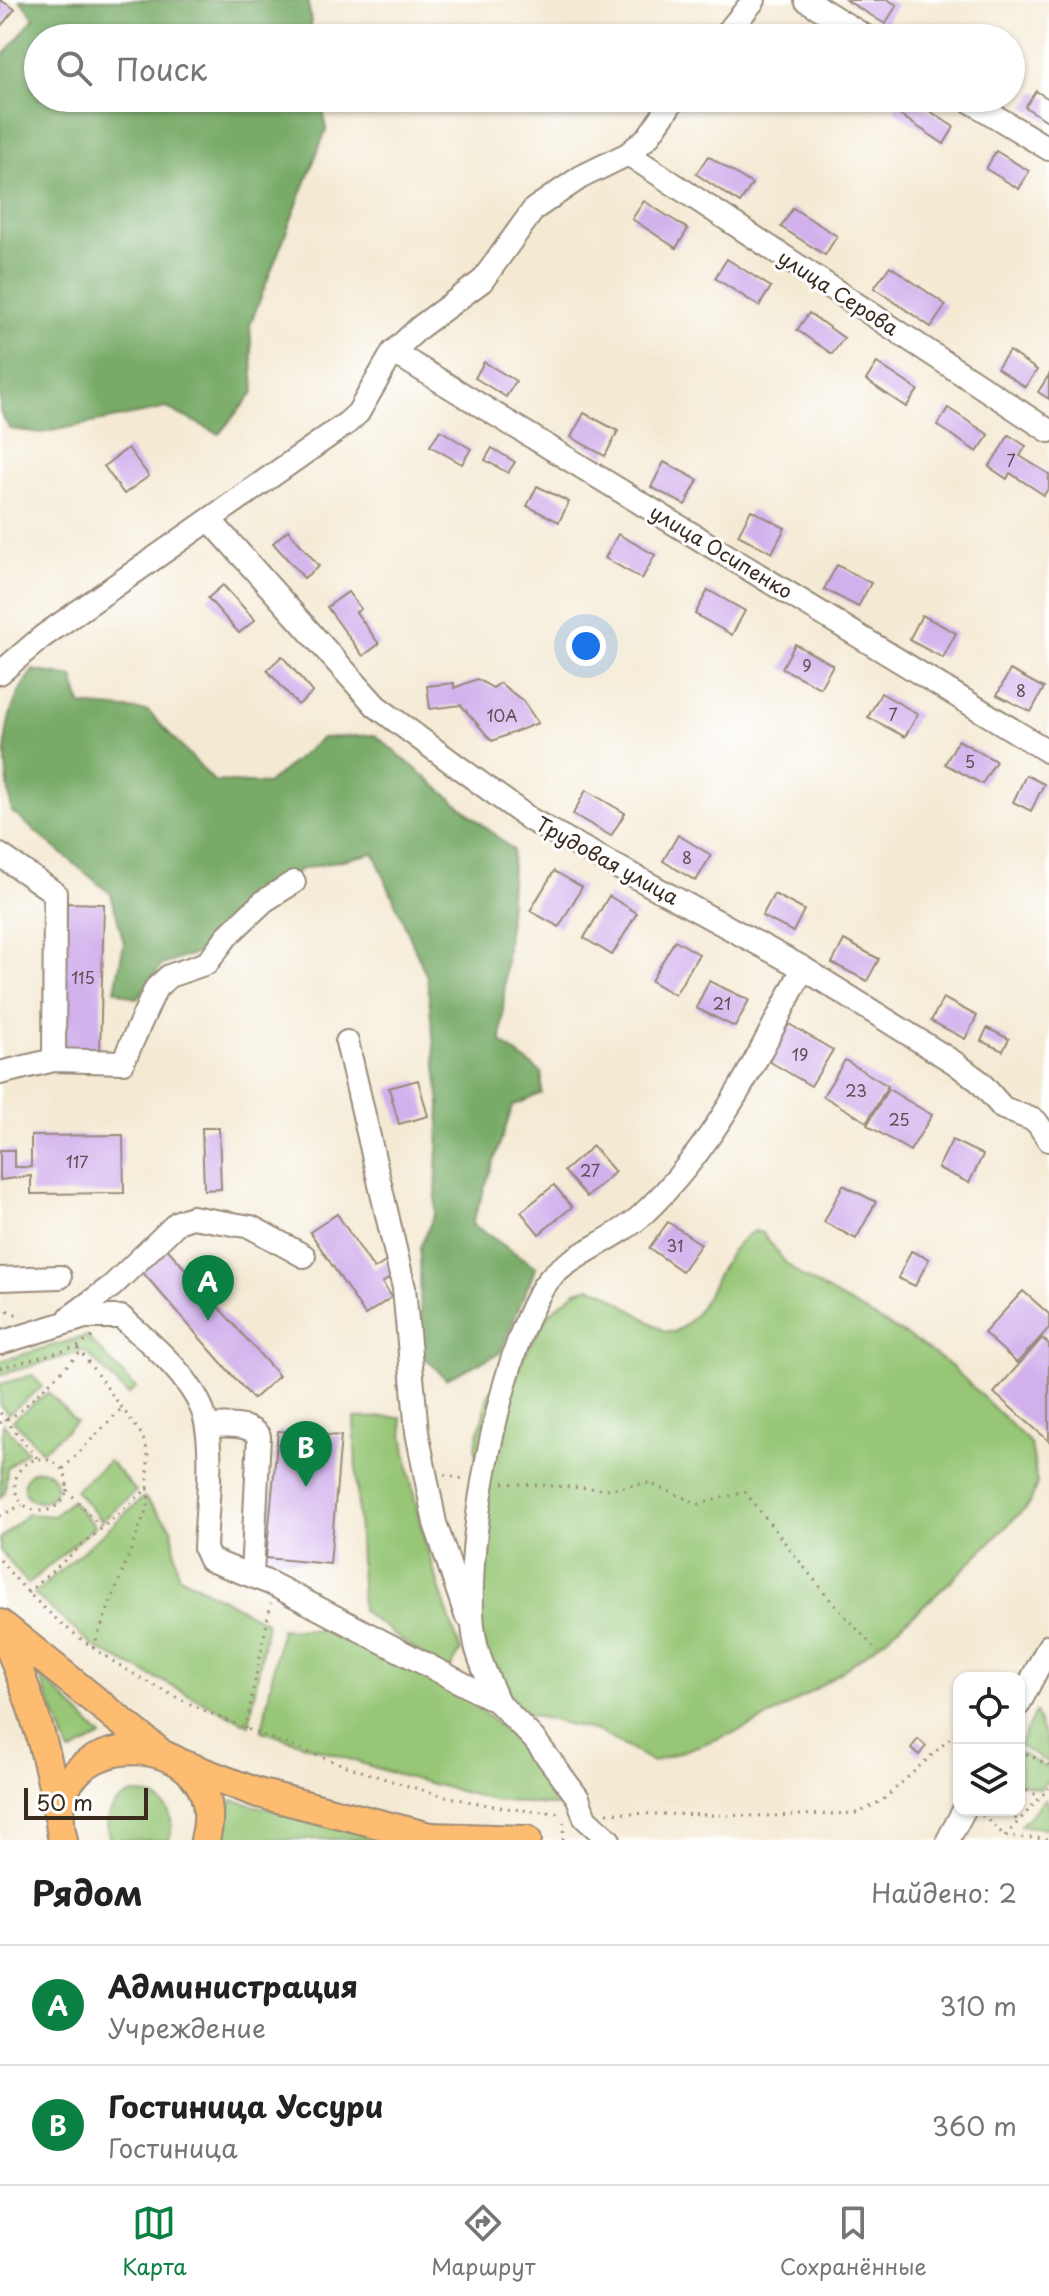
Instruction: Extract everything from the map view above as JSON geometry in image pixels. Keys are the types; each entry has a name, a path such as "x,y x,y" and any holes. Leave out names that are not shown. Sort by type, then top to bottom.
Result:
{"main road":[{"path":"0,1624 196,1781 206,1804 205,1840"},
{"path":"0,1624 21,1675 38,1730 61,1832"},
{"path":"61,1832 62,1804 71,1782 87,1764 109,1752 133,1748 168,1757 258,1793 444,1839 527,1840"}],"street":[{"path":"734,24 754,0"},
{"path":"806,0 845,24"},
{"path":"0,673 42,637 358,413 393,352 412,333 482,281 534,209 581,177 628,154 648,137 665,112"},
{"path":"988,112 1049,149"},
{"name":"улица Серова","path":"628,154 1049,431"},
{"name":"улица Осипенко","path":"393,352 1049,752"},
{"name":"Трудовая улица","path":"210,520 376,706 531,820 803,968 955,1063 979,1081 1003,1108 1036,1121 1049,1140"},
{"path":"0,855 55,893 54,1060"},
{"path":"0,1073 54,1060 123,1062 156,988 169,976 207,963 245,918 264,901 294,882"},
{"path":"476,1644 473,1587 477,1530 501,1394 523,1323 546,1282 640,1217 677,1179 726,1113 803,968"},
{"path":"347,1042 404,1288 425,1472 435,1523 498,1702"},
{"path":"64,1322 112,1286 178,1222 192,1217 251,1227 304,1256"},
{"path":"0,1279 60,1277"},
{"path":"0,1343 64,1322 106,1315 121,1317 190,1389 202,1407 207,1426 205,1549 216,1564 275,1585 498,1702 534,1739 578,1798 574,1813 609,1840"},
{"path":"207,1426 239,1427 254,1430 259,1436 252,1575"},
{"path":"1025,1692 1049,1646"},
{"path":"948,1840 961,1816"}],"path":[{"path":"0,1368 77,1347 121,1317"},
{"path":"77,1347 142,1435 148,1452 149,1503 93,1648"},
{"path":"0,1423 18,1413 80,1353"},
{"path":"63,1469 122,1408"},
{"path":"0,1413 38,1459"},
{"path":"67,1490 54,1509 38,1512 23,1504 15,1490 17,1474 30,1461 38,1459 48,1460 63,1469 67,1490 102,1528"},
{"path":"425,1472 485,1482 605,1489 649,1483 699,1504 745,1492 826,1595 878,1652"},
{"path":"27,1593 148,1488"},
{"path":"0,1516 23,1504"},
{"path":"0,1560 27,1593 93,1648 187,1704 245,1729 422,1792 505,1810 771,1816 858,1813 883,1800 953,1736"},
{"path":"245,1729 275,1585"},
{"path":"1025,1753 1049,1765"},
{"path":"1005,1836 1049,1788"},
{"path":"1025,1789 1049,1799"},
{"path":"563,1840 574,1813"},
{"path":"984,1816 1005,1836 1049,1839"},
{"path":"1015,1816 1016,1824"}],"green space":[{"path":"20,0 308,0 311,24 29,24 34,18"},
{"path":"24,30 24,112 324,112 326,130 250,325 254,392 219,434 167,408 41,433 10,429 0,412 0,60"},
{"path":"33,670 73,677 81,705 148,711 214,781 267,784 322,738 375,735 513,850 501,1042 542,1073 542,1093 513,1106 472,1224 536,1267 500,1353 446,1379 421,1353 420,1247 435,1213 440,1105 427,977 374,853 302,869 245,899 197,953 162,965 137,999 115,990 124,943 111,894 12,812 6,771 6,735 14,702"},
{"path":"755,1231 763,1233 785,1262 800,1275 916,1341 951,1366 1031,1444 1037,1483 1030,1503 969,1563 909,1619 845,1670 758,1722 653,1762 597,1731 522,1713 497,1679 468,1601 479,1482 475,1447 489,1393 516,1368 550,1313 576,1291 590,1287 603,1291 664,1331 674,1332 698,1311 731,1252"},
{"path":"86,1336 136,1388 128,1395 85,1351 0,1375 0,1361"},
{"path":"33,1375 42,1387 8,1414 0,1405 0,1384"},
{"path":"48,1392 76,1422 42,1451 13,1420"},
{"path":"401,1417 410,1477 424,1536 461,1651 447,1673 362,1611 354,1418"},
{"path":"3,1423 27,1451 7,1468 5,1492 0,1498"},
{"path":"109,1461 136,1491 102,1521 75,1490"},
{"path":"40,1470 52,1474 56,1486 52,1498 40,1502 28,1498 24,1486 28,1474"},
{"path":"144,1497 172,1528 178,1575 267,1623 249,1725 94,1647 34,1594"},
{"path":"71,1501 95,1526 28,1584 0,1551 0,1539 27,1514 54,1516"},
{"path":"281,1629 350,1630 464,1696 537,1758 560,1806 493,1800 398,1775 262,1731"},
{"path":"38,1672 102,1737 70,1753"},
{"path":"1035,1712 1049,1748 1049,1763 1025,1749 1025,1733"},
{"path":"1025,1755 1049,1769 1049,1779 1040,1789 1025,1785"},
{"path":"133,1794 152,1797 165,1806 171,1821 169,1840 110,1840 107,1825 111,1811 119,1801"},
{"path":"1045,1799 1049,1804 1049,1828 1020,1826"},
{"path":"232,1800 391,1839 224,1840"}],"building":[{"path":"0,0 15,9 0,27"},
{"path":"846,0 888,0 897,5 885,24"},
{"path":"1036,91 1049,99 1049,122 1025,107"},
{"path":"896,112 931,112 954,127 944,144"},
{"path":"996,151 1029,171 1019,189 986,169"},
{"path":"708,156 752,184 740,203 696,174"},
{"path":"644,201 688,229 676,248 632,219"},
{"path":"793,208 837,236 825,255 781,227"},
{"path":"727,259 771,287 759,306 715,278"},
{"path":"890,266 946,305 931,327 874,288"},
{"path":"809,313 844,338 832,354 797,330"},
{"path":"1009,351 1037,370 1025,387 997,368"},
{"path":"484,362 516,381 506,397 475,378"},
{"path":"877,363 918,390 906,407 866,380"},
{"path":"1049,375 1049,399 1038,392"},
{"path":"948,408 989,435 977,452 937,425"},
{"path":"584,413 618,431 605,456 571,437"},
{"path":"440,430 471,449 462,464 430,446"},
{"path":"1009,435 1026,446 1020,456 1049,474 1049,487 1044,495 1010,473 1007,479 989,467"},
{"path":"128,448 149,476 124,494 104,466"},
{"path":"492,448 515,462 508,473 485,460"},
{"path":"664,462 698,480 685,505 651,487"},
{"path":"537,486 569,502 559,522 527,506"},
{"path":"751,510 785,528 772,553 738,535"},
{"path":"288,530 319,566 304,578 273,543"},
{"path":"618,534 655,555 642,579 605,558"},
{"path":"837,565 871,583 858,607 824,589"},
{"path":"223,585 255,620 239,633 208,598"},
{"path":"708,590 745,611 732,635 695,614"},
{"path":"348,592 361,609 356,612 379,644 363,656 327,607"},
{"path":"922,615 956,633 943,658 909,640"},
{"path":"795,644 833,665 820,688 782,668"},
{"path":"282,656 313,692 298,705 267,670"},
{"path":"1010,670 1044,688 1031,712 997,695"},
{"path":"477,679 493,688 500,683 523,701 538,723 492,741 461,705 430,709 427,686 454,683 454,688"},
{"path":"881,693 918,714 905,737 868,717"},
{"path":"958,740 996,761 982,784 945,764"},
{"path":"1026,775 1044,784 1031,811 1013,802"},
{"path":"586,790 625,813 611,836 573,814"},
{"path":"678,835 711,855 696,881 663,861"},
{"path":"554,871 582,887 559,927 530,911"},
{"path":"774,894 804,910 793,932 762,916"},
{"path":"609,896 637,913 612,955 584,938"},
{"path":"67,903 104,904 100,1053 63,1052"},
{"path":"675,940 699,954 675,995 651,981"},
{"path":"844,940 879,959 867,981 832,963"},
{"path":"709,981 749,1000 735,1027 696,1008"},
{"path":"943,998 977,1016 965,1039 931,1021"},
{"path":"789,1024 833,1050 811,1086 767,1060"},
{"path":"987,1028 1009,1039 1003,1051 981,1041"},
{"path":"845,1060 888,1086 867,1122 823,1096"},
{"path":"418,1080 428,1116 399,1124 389,1088"},
{"path":"888,1089 932,1115 910,1151 867,1125"},
{"path":"202,1128 219,1128 221,1189 204,1190"},
{"path":"123,1135 124,1193 31,1194 31,1176 0,1180 0,1150 14,1150 14,1167 31,1167 31,1136"},
{"path":"952,1140 983,1155 969,1183 938,1168"},
{"path":"593,1146 615,1172 587,1197 564,1171"},
{"path":"554,1185 572,1207 539,1234 521,1212"},
{"path":"843,1185 876,1202 856,1239 824,1222"},
{"path":"337,1214 374,1269 387,1261 396,1274 382,1283 392,1297 365,1315 310,1232"},
{"path":"668,1222 701,1244 682,1271 649,1248"},
{"path":"164,1245 279,1376 253,1399 138,1267"},
{"path":"911,1251 929,1259 915,1286 898,1278"},
{"path":"1023,1291 1049,1314 1049,1328 1017,1363 984,1333"},
{"path":"1042,1338 1049,1344 1049,1441 994,1393"},
{"path":"278,1431 341,1436 330,1564 266,1558"},
{"path":"918,1739 926,1746 919,1755 911,1748"}],"place":[{"name":"Администрация","path":"208,1321"},
{"name":"Гостиница Уссури","path":"306,1487"}]}
